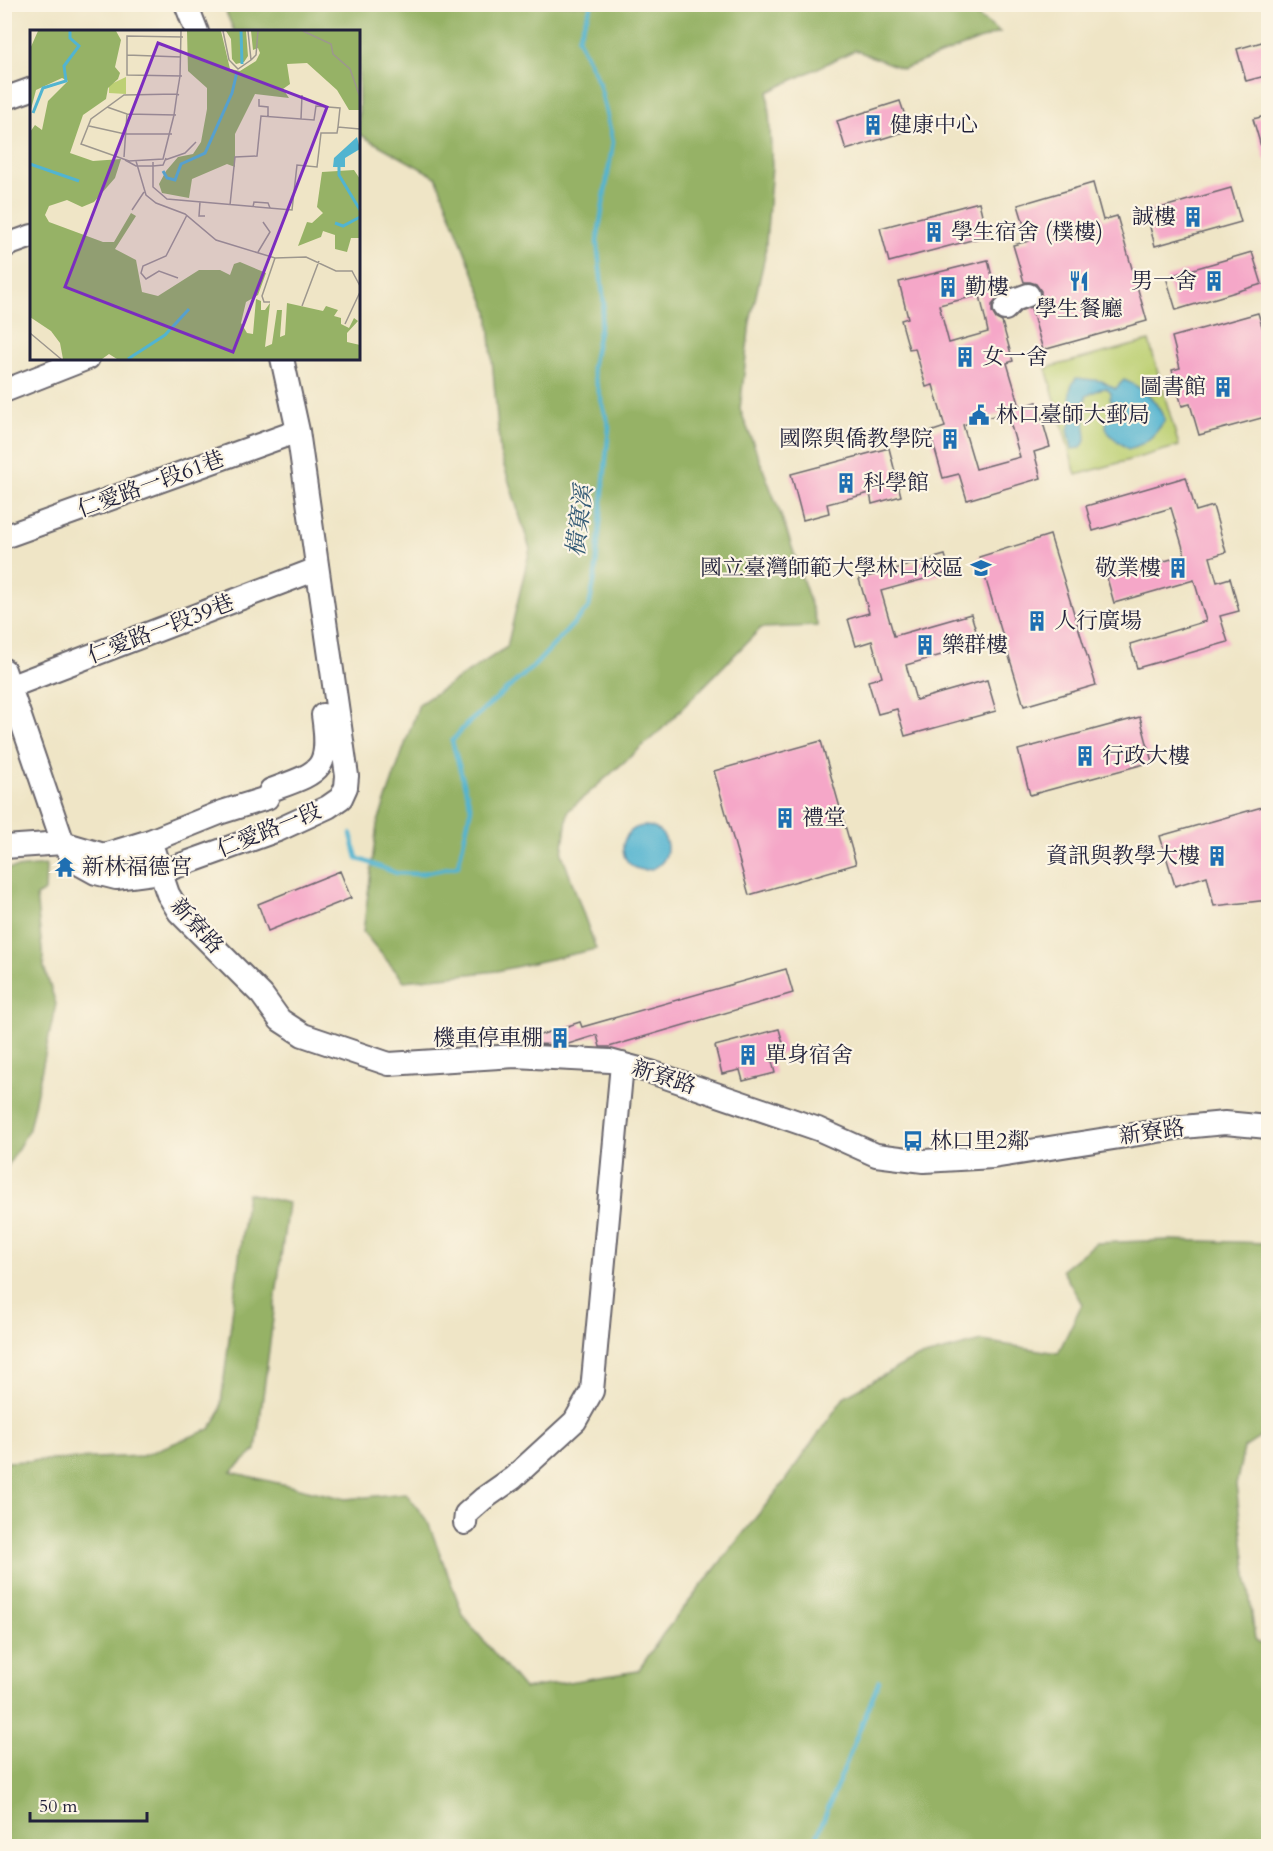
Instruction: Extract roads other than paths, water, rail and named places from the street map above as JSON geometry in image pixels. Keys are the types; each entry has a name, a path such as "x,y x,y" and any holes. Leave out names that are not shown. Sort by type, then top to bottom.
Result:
{"street":[{"path":"172,4 191,30"},
{"path":"186,4 192,30"},
{"path":"4,99 30,90"},
{"path":"4,246 30,237"},
{"path":"1005,309 1014,300 1028,296"},
{"path":"4,391 83,360"},
{"name":"仁愛路一段","path":"269,360 291,433"},
{"name":"仁愛路一段","path":"63,843 104,855 150,841 267,798 271,790 307,776 321,765 326,750 326,731 310,571 282,360"},
{"name":"仁愛路一段61巷","path":"4,537 291,433"},
{"name":"仁愛路一段","path":"63,843 76,862 96,873 116,878 161,872 278,830 328,807 341,798 346,787 347,776 310,571"},
{"name":"仁愛路一段39巷","path":"6,682 310,571"},
{"path":"4,847 63,843 6,682"},
{"name":"新寮路","path":"150,841 168,894 179,912 262,995 279,1020 303,1035 389,1064 515,1056 610,1061 651,1072 818,1129 876,1155 924,1161 993,1157 1183,1127 1225,1123 1269,1127"},
{"path":"465,1523 466,1514 513,1478 575,1421 592,1391 622,1064"}],"water":[{"path":"1076,378 1102,381 1115,389 1124,380 1149,396 1158,406 1165,420 1150,439 1128,449 1107,430 1107,420 1116,404 1110,399 1111,393 1106,388 1100,389 1086,396 1084,415 1086,439 1081,448 1072,449 1068,429 1073,417 1070,391"},
{"path":"645,826 661,832 667,848 661,864 645,870 629,864 623,848 629,832"}],"waterway":[{"name":"橫窠溪","path":"351,834 357,858 396,873 419,874 458,866 471,808 452,741 466,725 536,664 589,607 595,577 609,427 592,368 604,304 597,242 613,142 599,83 578,38 592,4"},
{"path":"813,1846 879,1681"}],"place":[{"name":"健康中心","path":"873,125"},
{"name":"誠樓","path":"1193,217"},
{"name":"學生宿舍 (樸樓)","path":"934,232"},
{"name":"學生餐廳","path":"1079,281"},
{"name":"男一舍","path":"1214,281"},
{"name":"勤樓","path":"948,287"},
{"name":"女一舍","path":"965,357"},
{"name":"圖書館","path":"1223,387"},
{"name":"林口臺師大郵局","path":"979,415"},
{"name":"國際與僑教學院","path":"950,439"},
{"name":"科學館","path":"846,483"},
{"name":"國立臺灣師範大學林口校區","path":"981,568"},
{"name":"敬業樓","path":"1178,568"},
{"name":"人行廣場","path":"1037,621"},
{"name":"樂群樓","path":"925,645"},
{"name":"行政大樓","path":"1085,756"},
{"name":"禮堂","path":"785,818"},
{"name":"資訊與教學大樓","path":"1217,856"},
{"name":"新林福德宮","path":"65,867"},
{"name":"機車停車棚","path":"560,1038"},
{"name":"單身宿舍","path":"748,1055"},
{"name":"林口里2鄰","path":"913,1141"}]}
